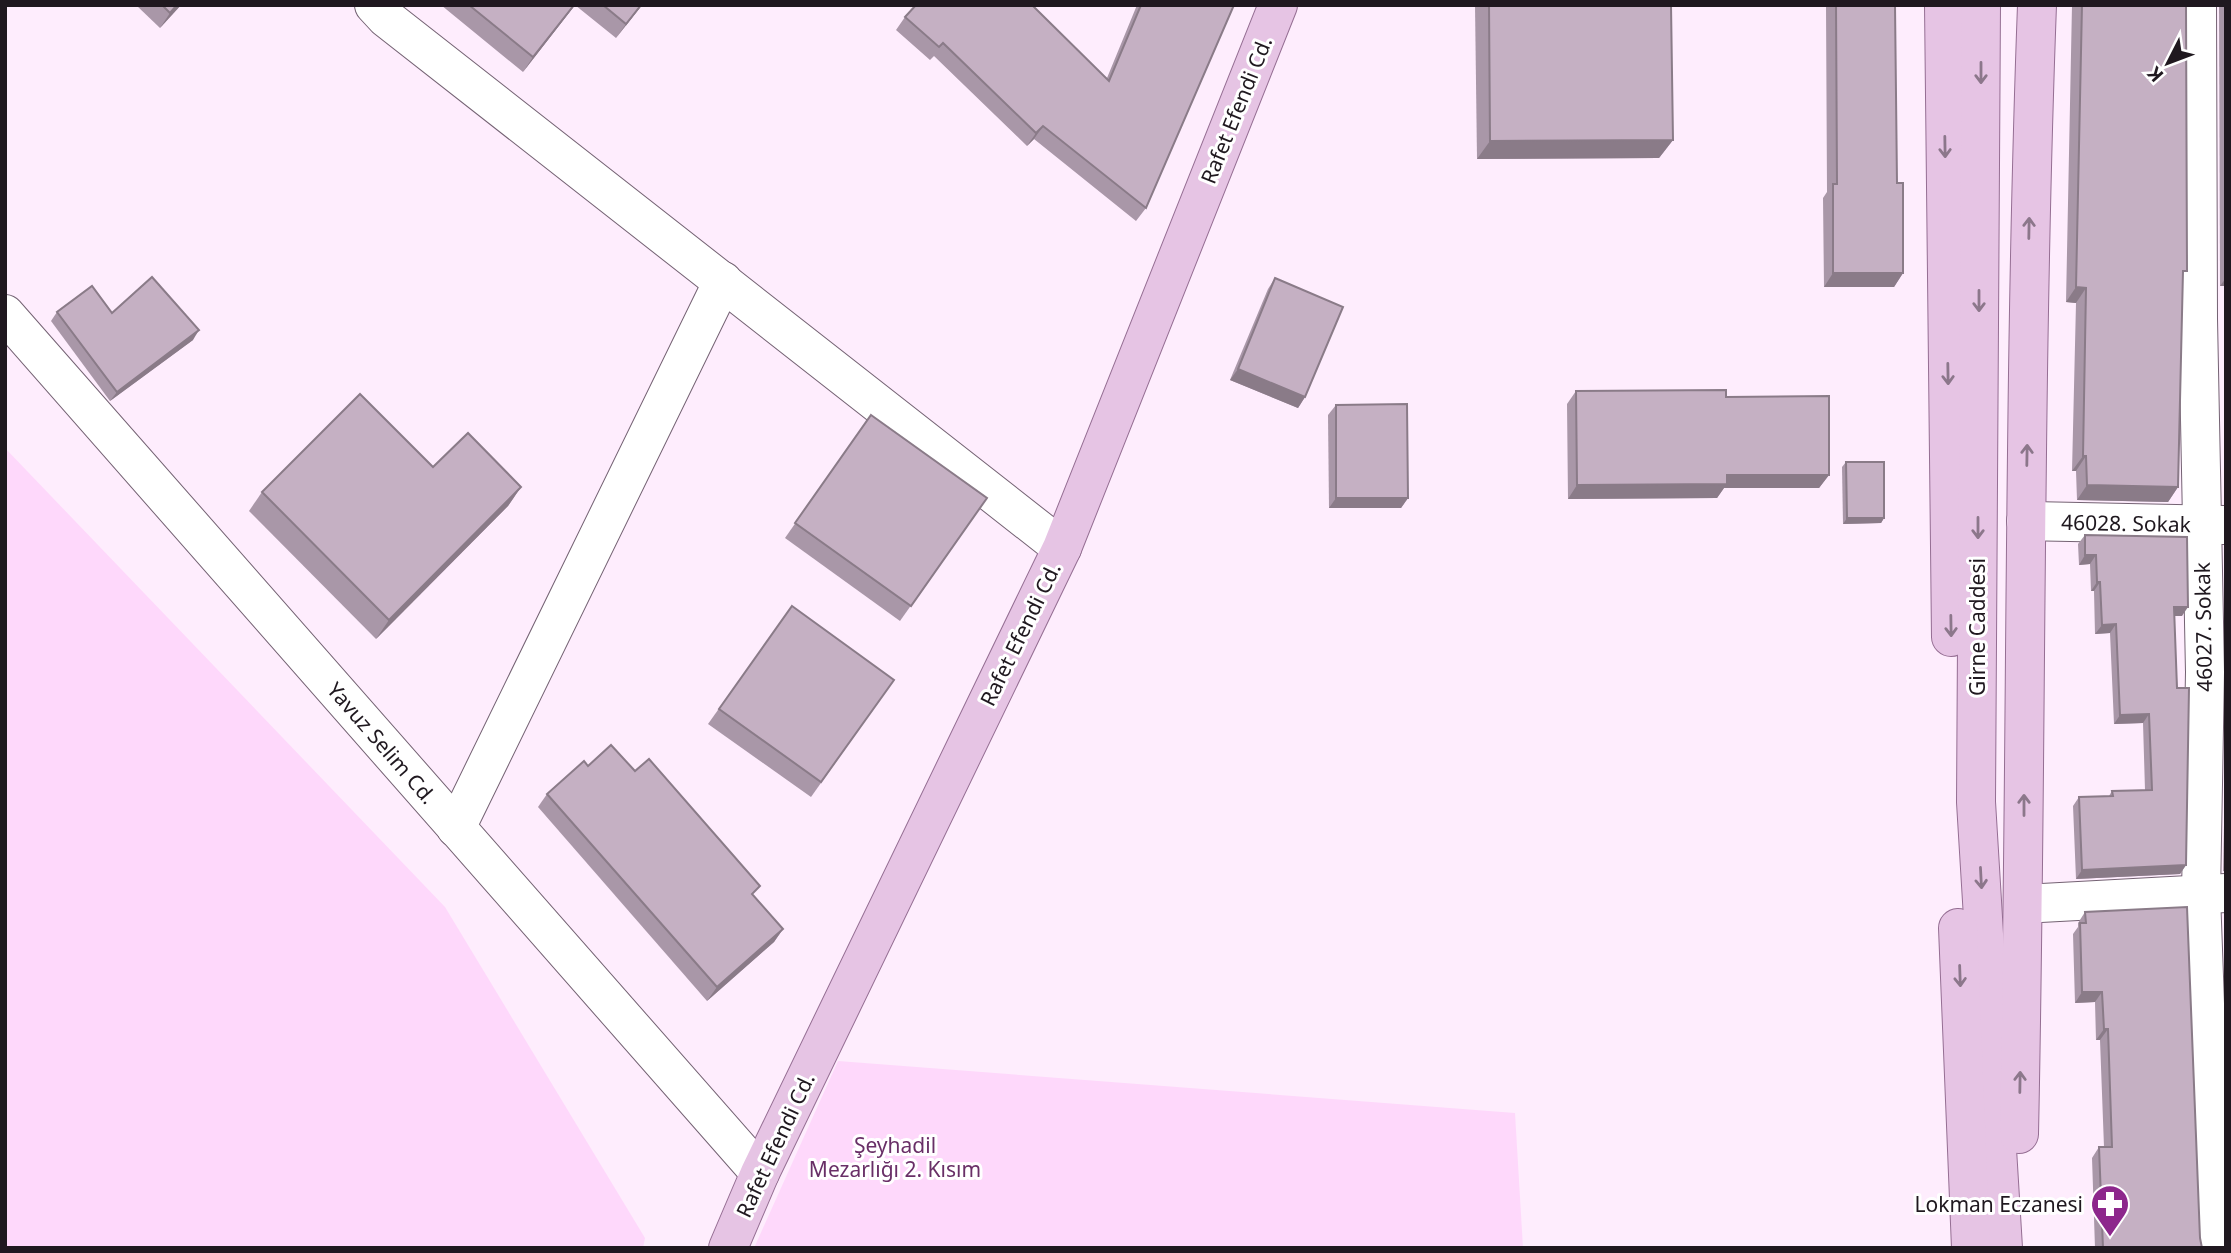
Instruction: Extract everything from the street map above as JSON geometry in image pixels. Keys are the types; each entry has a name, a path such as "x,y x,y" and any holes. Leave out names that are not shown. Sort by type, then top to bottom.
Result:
{"main road":[{"name":"Rafet Efendi Cd.","path":"728,1248 760,1173 1062,548 1278,5"},
{"name":"Girne Caddesi","path":"1944,5 1955,846 1971,1248"},
{"name":"Girne Caddesi","path":"1981,5 1976,802 2003,1248"},
{"path":"2017,1248 2024,904 2030,208 2037,5"}],"street":[{"path":"374,5 386,18 1062,548"},
{"name":"46027. Sokak","path":"2197,5 2212,113 2214,1248"},
{"path":"456,828 723,281"},
{"name":"Yavuz Selim Cd.","path":"5,314 760,1173"},
{"name":"46028. Sokak","path":"2026,521 2213,524"},
{"path":"2024,904 2213,894"}],"green space":[{"path":"5,448 445,907 645,1238 643,1248 5,1248"},
{"name":"Şeyhadil Mezarlığı 2. Kısım","path":"838,1061 1515,1113 1523,1248 754,1248"}],"building":[{"path":"162,5 177,5 170,13"},
{"path":"469,5 574,5 533,57"},
{"path":"603,5 641,5 626,24"},
{"path":"916,5 1032,5 1109,81 1141,5 1234,5 1146,208 1043,126 1036,133 943,43 939,47 905,17"},
{"path":"1489,5 1671,5 1673,140 1490,141"},
{"path":"1836,5 1895,5 1897,183 1903,183 1903,273 1833,273 1833,184 1837,184"},
{"path":"2082,5 2186,5 2187,271 2183,271 2178,487 2087,485 2086,456 2083,456 2086,288 2076,287"},
{"path":"152,277 199,330 117,392 57,312 92,286 112,313"},
{"path":"1275,278 1343,307 1305,397 1238,369"},
{"path":"1726,390 1726,397 1829,396 1829,475 1727,475 1727,484 1577,485 1576,391"},
{"path":"360,394 433,467 468,433 521,487 389,620 262,492"},
{"path":"1407,404 1408,498 1336,498 1336,405"},
{"path":"871,415 987,498 911,606 795,523"},
{"path":"1846,462 1884,462 1884,518 1847,518"},
{"path":"2085,535 2187,537 2188,607 2174,607 2177,688 2189,688 2186,865 2082,870 2079,797 2113,796 2112,791 2152,790 2149,714 2120,715 2116,624 2102,625 2096,555 2085,555"},
{"path":"792,606 894,680 821,782 719,709"},
{"path":"611,745 635,771 649,759 760,886 752,894 783,929 717,987 547,794 584,761 588,766"},
{"path":"2187,907 2202,1248 2103,1248 2099,1147 2112,1147 2108,1029 2104,1029 2102,992 2082,992 2080,923 2086,923 2085,912"}],"place":[{"name":"Lokman Eczanesi","path":"2110,1238"}]}
